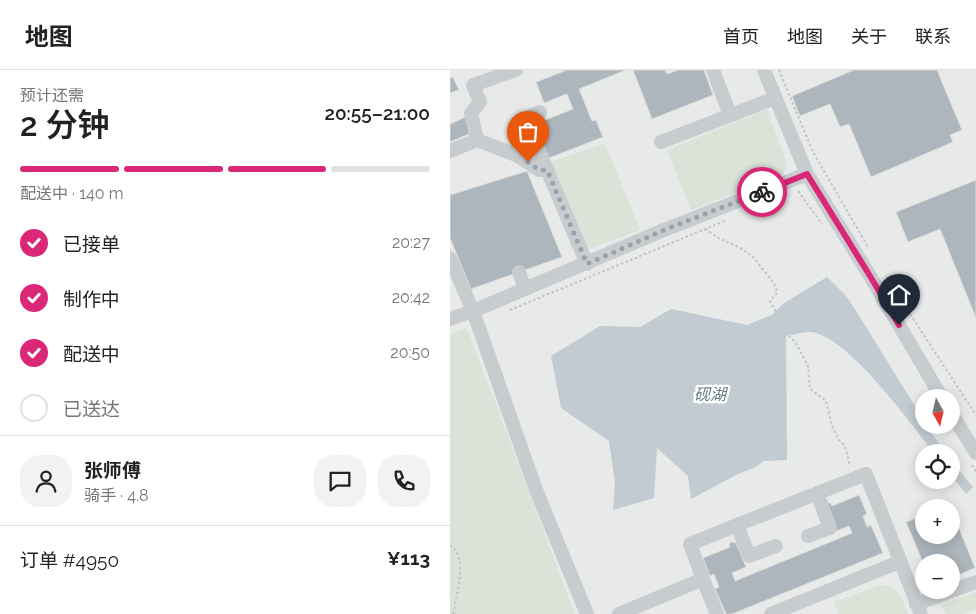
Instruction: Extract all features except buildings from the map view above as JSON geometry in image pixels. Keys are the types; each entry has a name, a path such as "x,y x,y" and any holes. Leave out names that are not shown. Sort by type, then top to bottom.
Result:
{"street":[{"path":"477,140 471,113 480,102 473,85 516,70"},
{"path":"713,70 730,115"},
{"path":"764,70 807,174 937,389"},
{"path":"662,142 775,98"},
{"path":"540,112 531,116 531,132 587,264"},
{"path":"450,151 477,140 516,155 539,170 547,170"},
{"path":"450,319 587,264 664,230 807,174"},
{"path":"450,258 473,311 536,490 587,614"},
{"path":"519,272 525,289"},
{"path":"960,427 976,453"},
{"path":"717,614 690,544 866,474 918,609 976,582"},
{"path":"808,536 830,528 817,494"},
{"path":"737,525 749,556 776,546"},
{"path":"771,614 899,562"},
{"path":"619,614 703,579"}],"path":[{"path":"778,70 812,152 869,249"},
{"path":"798,190 827,231"},
{"path":"509,310 730,218"},
{"path":"705,229 754,258 776,286 777,293 770,301 789,336 796,342 801,357 808,366 810,389 826,401 832,426 839,440 845,446 855,479"},
{"path":"888,282 976,415"},
{"path":"450,545 453,547 461,566 452,614"}],"shaded area":[{"path":"450,70 976,70 976,614 450,614"},
{"path":"767,109 786,161 786,169 782,175 691,210 667,150"},
{"path":"605,143 640,230 586,250 551,162"},
{"path":"467,328 575,614 450,614 450,335"},
{"path":"880,585 892,588 899,594 908,614 838,614 834,602"},
{"path":"976,592 976,609 964,614 946,614 942,605"}],"water":[{"name":"砚湖","path":"827,277 847,297 915,406 915,429 863,367 830,340 816,333 809,332 786,336 787,460 764,461 754,468 738,474 691,499 688,476 657,448 654,498 613,510 615,483 609,441 561,408 551,356 600,326 640,327 671,309 747,325 772,315 784,303"},
{"name":"砚湖","path":"919,434 932,434 939,444 927,444"},
{"path":"960,471 973,487 966,494 960,486"}],"way so far":[{"path":"528,162 539,170 547,170 587,264 664,230 762,192"}],"route":[{"path":"762,192 807,174 899,325"}]}
